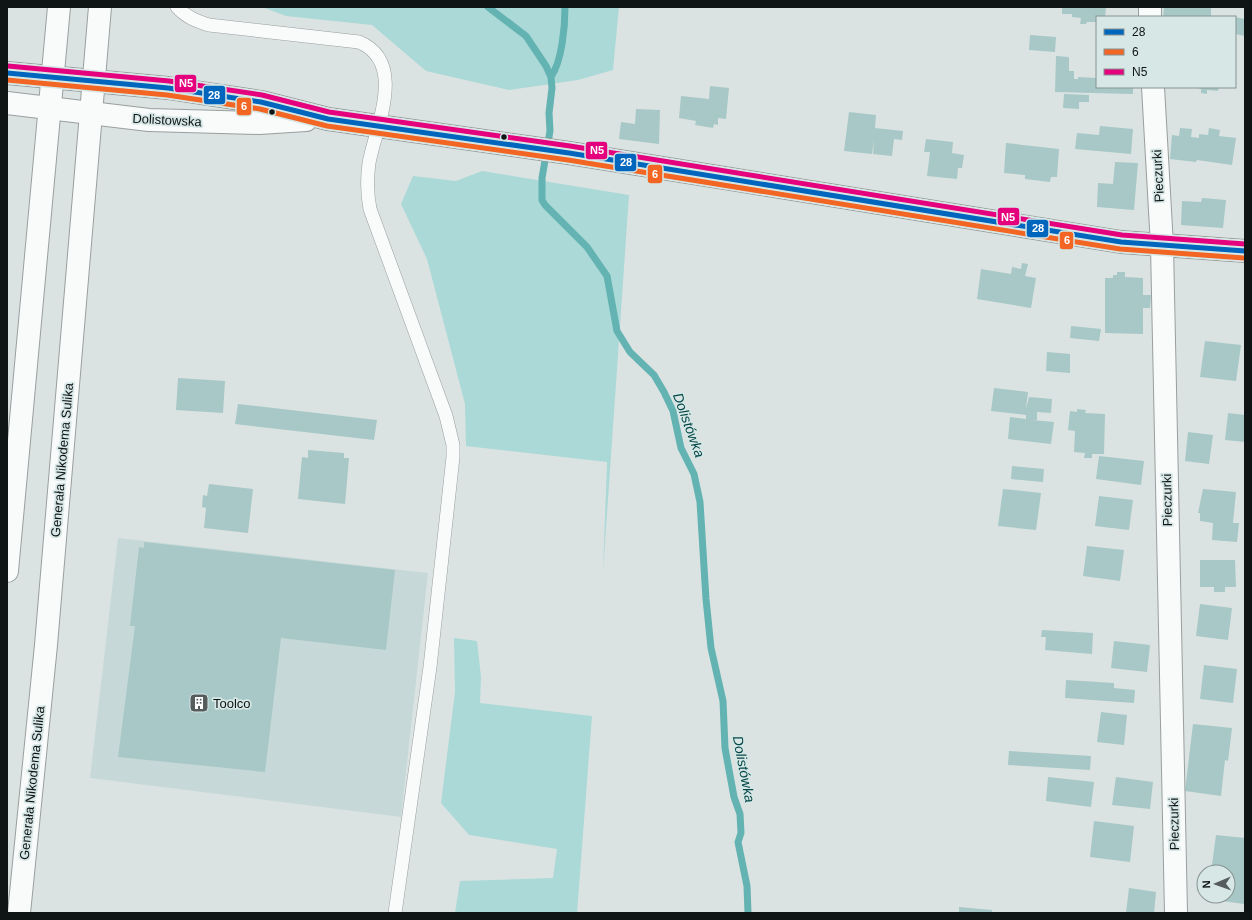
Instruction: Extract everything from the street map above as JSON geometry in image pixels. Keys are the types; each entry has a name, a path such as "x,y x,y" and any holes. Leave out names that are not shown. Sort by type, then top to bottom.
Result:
{"main road":[{"path":"7,571 48,109 59,7"},
{"name":"Generała Nikodema Sulika","path":"19,913 46,645 100,7"},
{"name":"Dolistowska","path":"7,73 168,88 261,102 328,119 569,153 1028,227 1162,246 1245,251"},
{"name":"Pieczurki","path":"1153,88 1162,246 1176,913"},
{"name":"Dolistowska","path":"7,103 149,120 260,123 328,119"}],"lane":[{"path":"177,7 182,13 194,20 209,25 350,39 369,46 383,65 386,80 379,126 369,163 367,184 370,209 446,416 453,445 453,457 430,667 395,913"}],"shaded area":[{"path":"262,7 619,7 613,70 578,80 509,90 426,71 372,25 286,16"},
{"path":"482,171 629,195 603,572 607,462 466,446 465,404 427,259 401,204 413,176 456,181"},
{"path":"118,538 428,573 401,817 90,778"},
{"path":"454,638 477,641 481,677 480,703 592,716 577,913 455,913 460,881 553,878 557,849 469,835 441,803 455,692"}],"building":[{"path":"1062,7 1106,7 1105,16 1096,16 1096,22 1087,22 1086,24 1080,24 1081,18 1072,17 1072,14 1062,14"},
{"path":"1164,7 1211,7 1211,16 1163,16"},
{"path":"1236,17 1245,19 1245,36 1236,34"},
{"path":"1030,35 1056,37 1055,52 1029,50"},
{"path":"1056,56 1069,57 1069,71 1074,71 1074,79 1078,79 1078,77 1096,78 1096,88 1133,88 1133,94 1055,92"},
{"path":"710,86 729,88 726,119 718,118 718,125 714,124 713,128 695,125 696,121 679,118 681,96 709,99"},
{"path":"1197,88 1219,88 1218,91 1207,90 1207,94 1201,93 1201,89"},
{"path":"1064,94 1089,95 1089,102 1079,102 1079,109 1063,108"},
{"path":"636,109 660,110 659,144 619,139 621,122 635,124"},
{"path":"849,112 876,115 875,128 903,131 902,140 894,139 892,156 873,154 874,139 872,154 844,151"},
{"path":"1100,126 1133,129 1131,154 1075,149 1077,133 1099,135"},
{"path":"1180,128 1192,129 1191,137 1199,138 1199,134 1208,135 1209,128 1220,130 1219,136 1236,138 1232,165 1197,160 1196,162 1170,159 1172,135 1179,136"},
{"path":"926,139 953,142 952,153 964,155 962,168 958,168 957,179 927,176 930,152 924,152"},
{"path":"1006,143 1059,149 1057,177 1051,177 1050,182 1025,179 1025,175 1004,173"},
{"path":"1115,162 1138,163 1134,210 1097,207 1098,183 1113,184"},
{"path":"1202,198 1226,200 1223,228 1181,225 1182,201 1201,202"},
{"path":"1022,263 1028,264 1025,276 1036,278 1031,308 977,299 981,269 1011,274 1012,267 1021,269"},
{"path":"1117,272 1125,272 1125,277 1143,278 1143,295 1151,295 1150,308 1143,308 1143,334 1105,333 1105,278 1113,278 1113,275 1117,275"},
{"path":"1071,326 1101,329 1099,341 1070,338"},
{"path":"1205,341 1241,345 1236,381 1200,377"},
{"path":"1047,352 1070,354 1070,373 1046,371"},
{"path":"178,378 225,381 223,413 176,410"},
{"path":"994,388 1028,392 1026,409 1029,397 1052,399 1051,413 1037,412 1037,420 1032,420 1054,422 1051,444 1008,439 1010,417 1026,419 1026,415 991,411"},
{"path":"238,404 377,420 374,440 235,424"},
{"path":"1077,409 1086,410 1085,413 1105,414 1104,454 1092,454 1092,458 1084,458 1085,453 1074,452 1075,431 1068,430 1070,411 1077,412"},
{"path":"1228,413 1245,415 1245,442 1225,440"},
{"path":"1188,432 1213,435 1209,464 1185,461"},
{"path":"308,450 344,453 344,458 349,458 345,504 298,499 302,457 308,458"},
{"path":"1099,456 1144,461 1141,485 1096,479"},
{"path":"1012,466 1044,469 1043,482 1011,479"},
{"path":"209,484 253,489 248,533 204,528 206,508 202,507 203,495 207,496"},
{"path":"1003,489 1041,493 1036,530 998,526"},
{"path":"1203,489 1236,492 1233,523 1239,523 1237,542 1212,540 1213,523 1200,521 1200,513 1198,513"},
{"path":"1099,496 1133,500 1129,530 1095,526"},
{"name":"Toolco","path":"144,542 395,570 386,650 281,638 265,772 118,757 135,626 130,626 139,547 144,548"},
{"path":"1087,546 1124,550 1120,581 1083,576"},
{"path":"1200,560 1235,560 1236,587 1225,587 1225,592 1214,592 1214,587 1200,587"},
{"path":"1200,604 1232,608 1228,640 1196,636"},
{"path":"1042,630 1093,633 1092,654 1045,650 1046,637 1041,637"},
{"path":"1114,641 1150,645 1147,672 1111,668"},
{"path":"1204,665 1237,669 1233,703 1200,699"},
{"path":"1066,680 1114,683 1114,688 1135,690 1134,703 1065,698"},
{"path":"1101,712 1127,715 1124,745 1097,742"},
{"path":"1193,724 1232,728 1228,761 1225,760 1221,796 1185,791"},
{"path":"1009,751 1091,756 1090,770 1008,765"},
{"path":"1048,777 1094,782 1091,807 1046,801"},
{"path":"1116,777 1153,782 1150,809 1112,805"},
{"path":"1094,821 1134,826 1130,862 1090,857"},
{"path":"1216,835 1245,838 1244,904 1236,903 1236,864 1212,864"},
{"path":"1129,888 1156,892 1154,913 1126,913"},
{"path":"959,907 992,910 992,913 959,913"}],"waterway":[{"name":"Dolistówka","path":"488,7 526,36 546,66 551,77 552,88 549,113 550,131 542,178 542,200 545,205 587,247 607,276 617,331 630,352 654,375 664,392 673,411 681,448 694,474 700,502 706,599 711,648 723,701 725,748 734,797 740,814 741,833 738,842 747,886 748,913"},
{"path":"551,77 555,70 560,53 565,7"}],"transit line":[{"name":"N5","path":"8,66 169,81 262,95 329,112 570,146 1122,235 1245,244"},
{"name":"28","path":"7,73 168,88 261,102 328,119 569,153 1121,242 1245,251"},
{"name":"6","path":"7,80 167,95 260,109 327,126 568,160 1120,249 1244,258"}],"place":[{"name":"Toolco","path":"199,703"}]}
